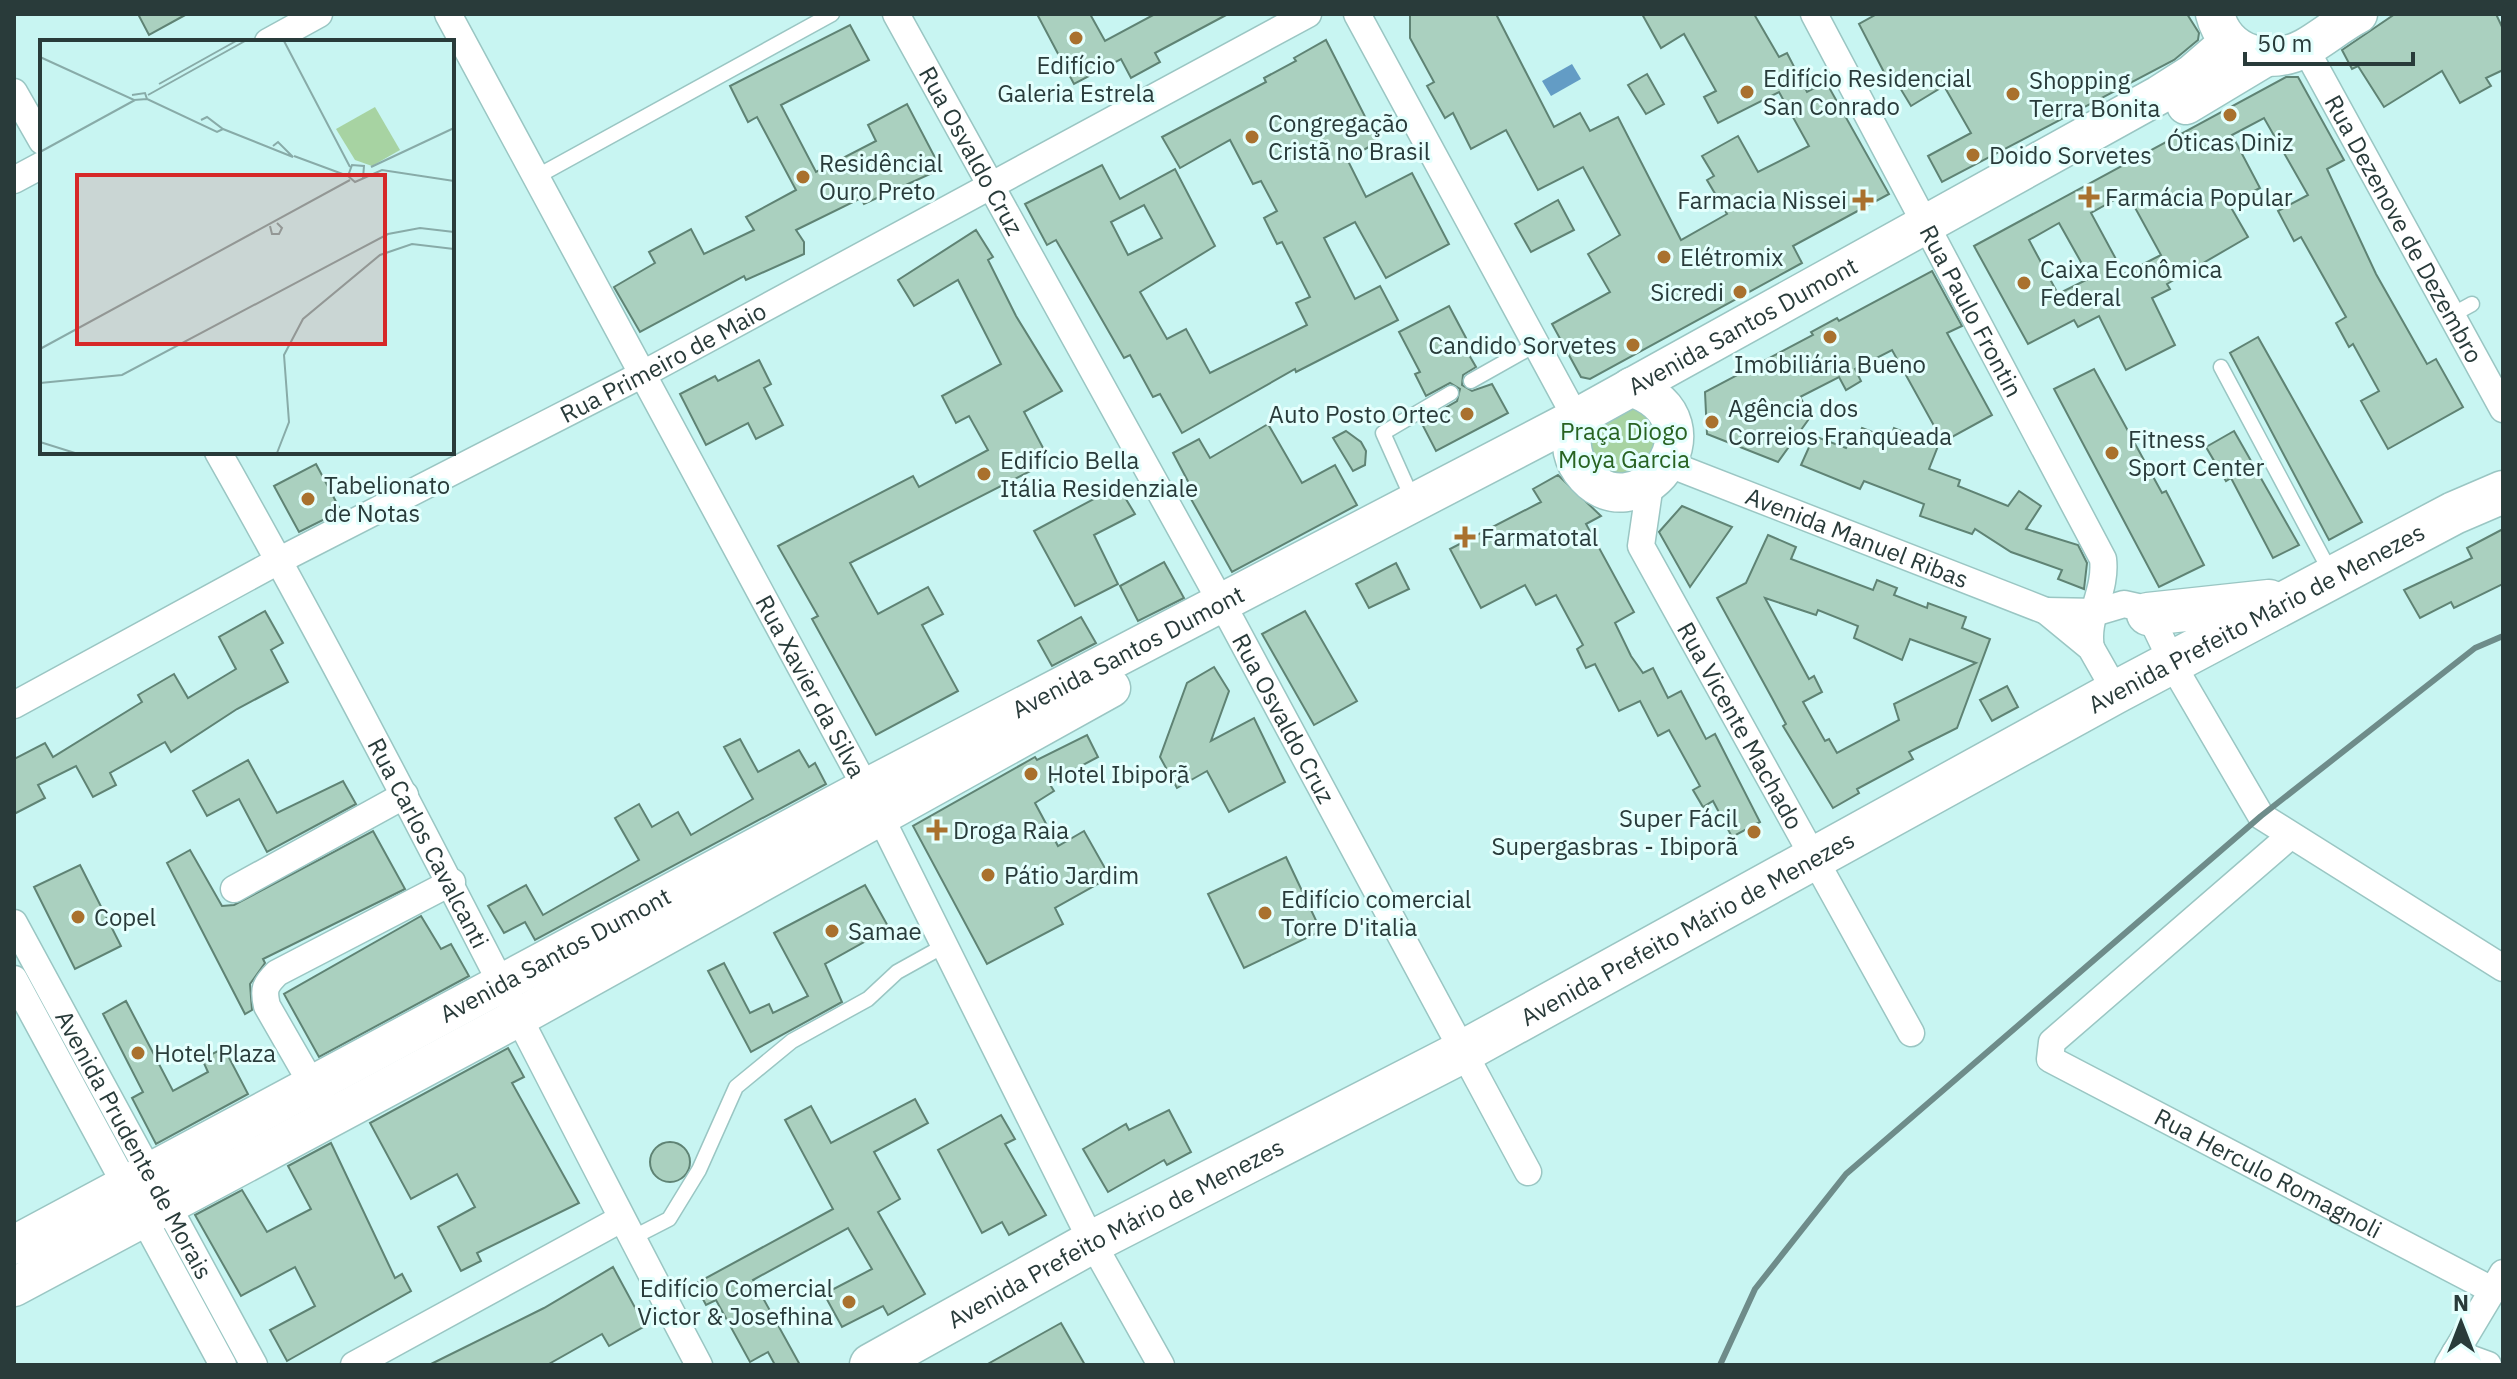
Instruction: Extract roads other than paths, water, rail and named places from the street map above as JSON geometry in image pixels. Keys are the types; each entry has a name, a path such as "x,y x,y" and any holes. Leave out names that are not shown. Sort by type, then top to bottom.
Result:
{"main road":[{"name":"Avenida Santos Dumont","path":"23,1260 322,1101 517,1018 682,906 872,801 1644,394 1931,235 2266,57 2334,25"},
{"name":"Avenida Santos Dumont","path":"1931,235 2192,74 2222,28"},
{"path":"2222,28 2245,54 2266,57"},
{"path":"1574,429 1578,464 1594,483 1623,491 1659,474 1674,447 1674,430 1644,394"},
{"name":"Avenida Santos Dumont","path":"1226,612 1413,500 1574,429"},
{"name":"Avenida Prefeito Mário de Menezes","path":"871,1365 1092,1242 1464,1051 2116,692 2454,513 2503,492"},
{"path":"2148,614 2290,599"},
{"name":"Avenida Santos Dumont","path":"322,1101 498,984 682,906"}],"street":[{"path":"272,40 319,14"},
{"name":"Rua Xavier da Silva","path":"448,14 872,801 942,947 1092,1242 1161,1365"},
{"name":"Rua Osvaldo Cruz","path":"896,14 1226,612 1528,1172"},
{"name":"Rua Primeiro de Maio","path":"14,705 280,560 643,374 1308,14"},
{"path":"1357,14 1535,345 1574,429"},
{"name":"Rua Paulo Frontin","path":"1814,14 2103,559 2105,575 2097,612"},
{"name":"Rua Dezenove de Dezembro","path":"2334,25 2462,309 2503,409"},
{"path":"14,92 40,138"},
{"path":"14,180 40,166"},
{"name":"Rua Carlos Cavalcanti","path":"219,454 280,560 452,882 498,984 699,1365"},
{"name":"Avenida Manuel Ribas","path":"1659,474 2046,611 2097,612 2124,604 2142,608 2148,614"},
{"name":"Rua Vicente Machado","path":"1659,474 1641,546 1911,1033"},
{"name":"Avenida Manuel Ribas","path":"2046,611 2091,648 2116,692"},
{"path":"2091,648 2089,628 2097,612"},
{"path":"2148,614 2261,816 2503,968"},
{"path":"234,889 405,795"},
{"name":"Rua Herculo Romagnoli","path":"2290,836 2052,1042 2049,1053 2055,1064 2498,1282"},
{"path":"322,1101 267,1006 263,991 266,984 277,973 452,882"},
{"name":"Avenida Prudente de Morais","path":"14,923 71,1028 223,1365"},
{"name":"Avenida Prudente de Morais","path":"14,979 48,1041 254,1365"},
{"path":"48,1041 71,1028"},
{"path":"354,1365 626,1229"},
{"path":"2488,1365 2451,1359 2498,1282"}],"lane":[{"path":"536,177 832,14"},
{"path":"1471,381 1535,345"},
{"path":"2221,367 2333,577"},
{"path":"1413,500 1383,433 1451,393"},
{"path":"626,1229 669,1219 699,1170 736,1087 792,1041 868,999 897,972 942,947"}],"water":[{"path":"1572,64 1581,79 1551,96 1542,81"}],"railway":[{"path":"1720,1365 1755,1289 1846,1174 2261,816 2475,648 2503,636"}],"place":[{"name":"Edifício Galeria Estrela","path":"1076,38"},
{"name":"Edifício Residencial San Conrado","path":"1747,92"},
{"name":"Shopping Terra Bonita","path":"2013,94"},
{"name":"Óticas Diniz","path":"2230,115"},
{"name":"Congregação Cristã no Brasil","path":"1252,137"},
{"name":"Doido Sorvetes","path":"1973,155"},
{"name":"Residêncial Ouro Preto","path":"803,177"},
{"name":"Farmácia Popular","path":"2089,197"},
{"name":"Farmacia Nissei","path":"1863,200"},
{"name":"Elétromix","path":"1664,257"},
{"name":"Caixa Econômica Federal","path":"2024,283"},
{"name":"Sicredi","path":"1740,292"},
{"name":"Imobiliária Bueno","path":"1830,337"},
{"name":"Candido Sorvetes","path":"1633,345"},
{"name":"Auto Posto Ortec","path":"1467,414"},
{"name":"Agência dos Correios Franqueada","path":"1712,422"},
{"name":"Fitness Sport Center","path":"2112,453"},
{"name":"Edifício Bella Itália Residenziale","path":"984,474"},
{"name":"Tabelionato de Notas","path":"308,499"},
{"name":"Farmatotal","path":"1465,537"},
{"name":"Hotel Ibiporã","path":"1031,774"},
{"name":"Droga Raia","path":"937,830"},
{"name":"Super Fácil Supergasbras - Ibiporã","path":"1754,832"},
{"name":"Pátio Jardim","path":"988,875"},
{"name":"Edifício comercial Torre D'italia","path":"1265,913"},
{"name":"Copel","path":"78,917"},
{"name":"Samae","path":"832,931"},
{"name":"Hotel Plaza","path":"138,1053"},
{"name":"Edifício Comercial Victor & Josefhina","path":"849,1302"}],"park label":[{"name":"Praça Diogo Moya Garcia","path":"1624,445"}]}
